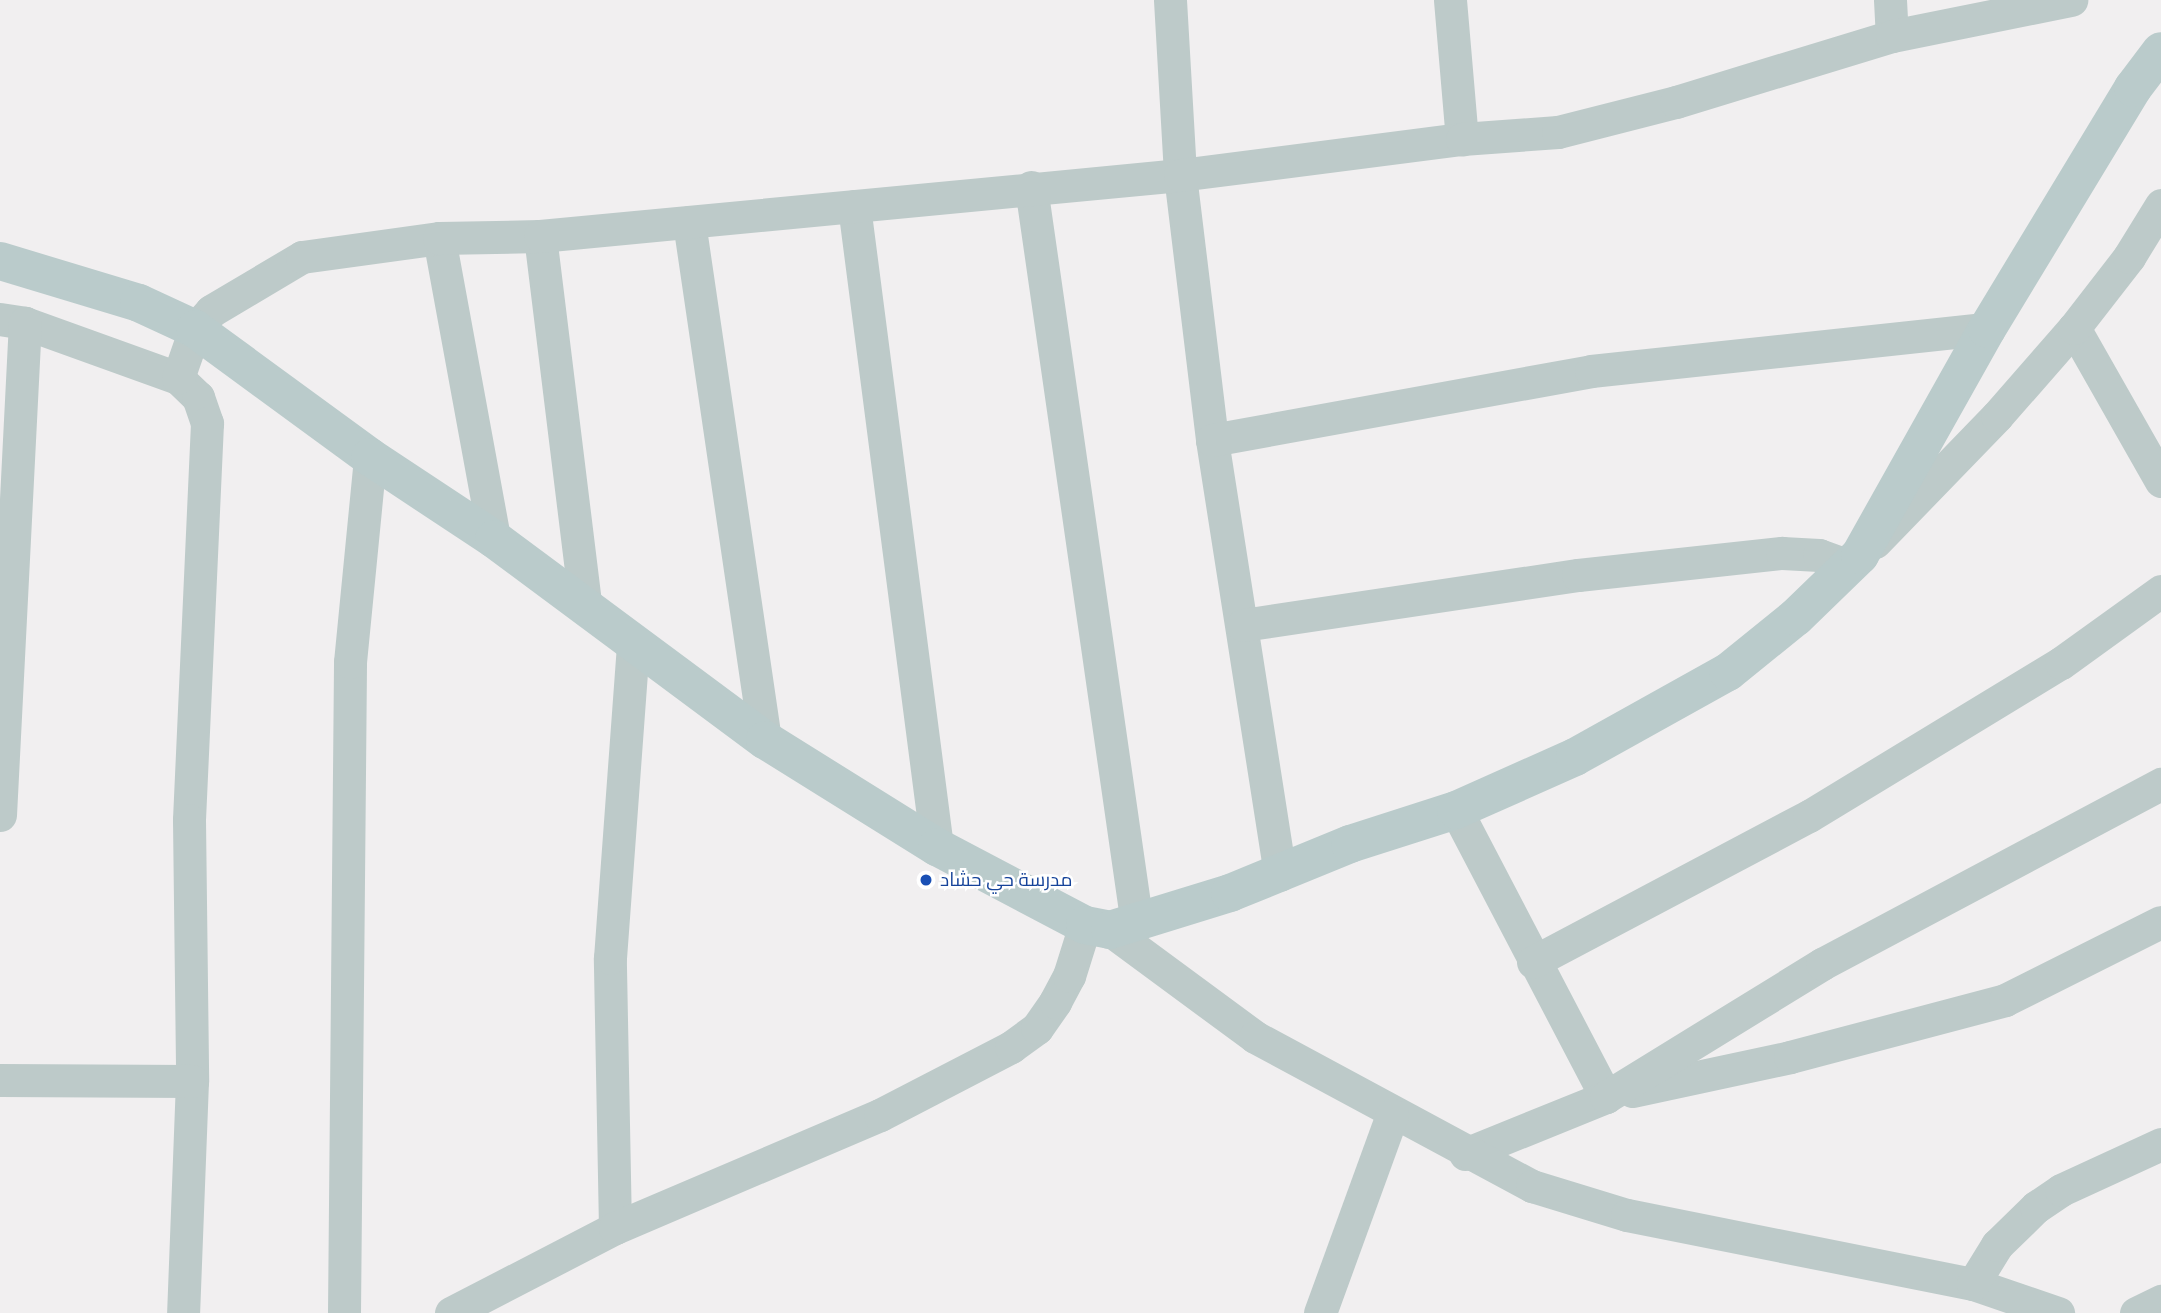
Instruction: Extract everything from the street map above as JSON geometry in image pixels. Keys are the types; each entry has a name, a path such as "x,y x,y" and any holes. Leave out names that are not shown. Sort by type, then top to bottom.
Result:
{"street":[{"path":"1170,0 1180,175 1212,440 1280,874"},
{"path":"1450,0 1462,139"},
{"path":"1890,0 1892,36"},
{"path":"178,378 195,329 225,300 302,257 439,238 540,236 1031,187 1180,175 1462,139 1558,132 1676,102 1892,36 2071,0"},
{"path":"1855,561 1987,330 2133,88 2161,51"},
{"path":"1031,187 1111,926"},
{"path":"451,1313 615,1228 880,1115 1011,1046 1037,1028 1069,975 1111,926 1280,874 1350,844 1457,810 1575,757 1728,672 1855,561 1997,416 2074,328 2129,257 2161,205"},
{"path":"854,206 937,847"},
{"path":"689,222 765,740"},
{"path":"540,236 586,610"},
{"path":"439,238 494,539"},
{"path":"0,261 139,303 195,329 370,457 494,539 586,610 765,740 937,847 1111,926 1255,1037 1465,1154 1532,1186 1627,1215 1973,1284 2058,1313"},
{"path":"0,815 12,321 178,378 198,397 207,424 189,820 192,1081 183,1313"},
{"path":"2074,328 2161,481"},
{"path":"1212,440 1591,370 1987,330"},
{"path":"344,1313 350,662 370,457"},
{"path":"1243,625 1578,575 1782,553 1855,561"},
{"path":"1533,962 1809,816 2061,663 2161,592"},
{"path":"615,1228 610,958 633,643"},
{"path":"1465,1154 1606,1097 1822,964 2161,784"},
{"path":"1457,810 1533,962 1606,1097"},
{"path":"1606,1097 1790,1057 2006,1000 2161,922"},
{"path":"0,1080 192,1081"},
{"path":"1320,1313 1392,1115"},
{"path":"1973,1284 1997,1245 2036,1207 2061,1191 2161,1144"},
{"path":"2136,1313 2161,1300"}],"place":[{"name":"مدرسة حي حشاد","path":"926,880"}]}
